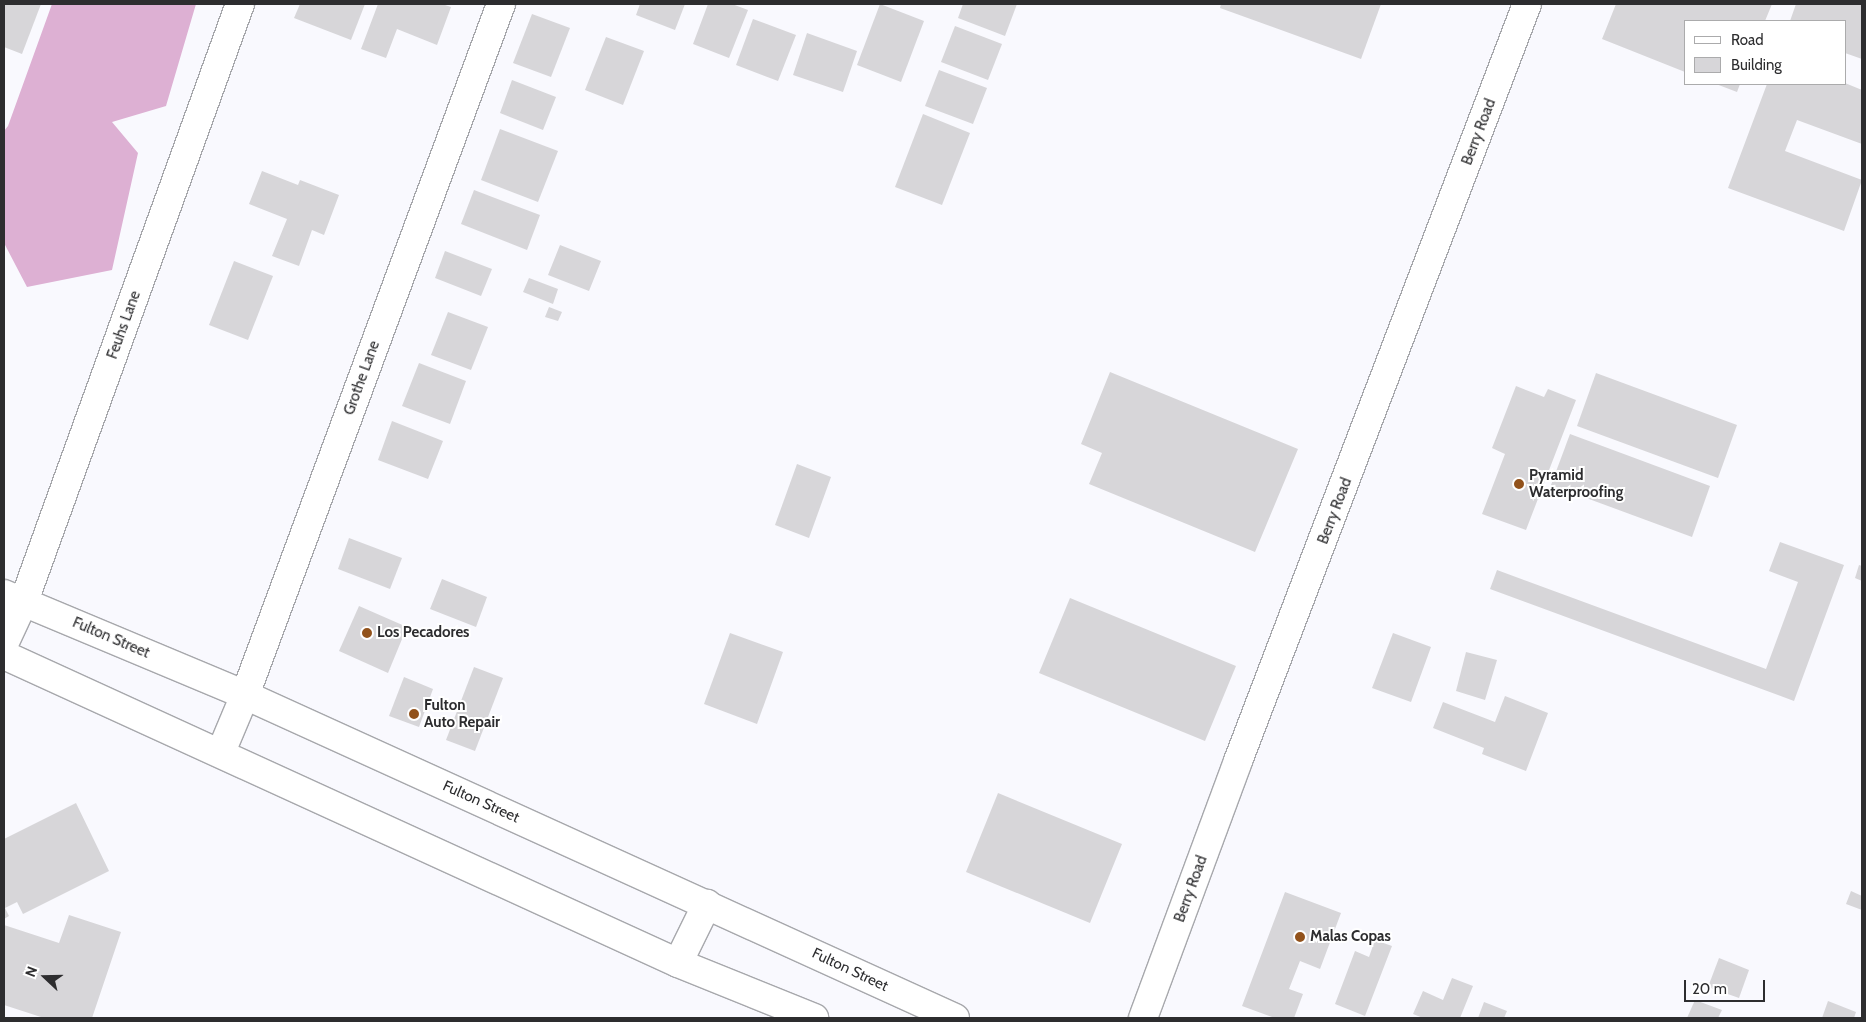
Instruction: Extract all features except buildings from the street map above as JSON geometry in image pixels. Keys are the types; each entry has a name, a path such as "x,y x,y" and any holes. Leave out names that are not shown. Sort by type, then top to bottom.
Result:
{"street":[{"name":"Feuhs Lane","path":"4,644 14,598 240,4"},
{"name":"Grothe Lane","path":"221,752 245,695 501,4"},
{"name":"Berry Road","path":"1144,1018 1235,770 1527,4"},
{"name":"Fulton Street","path":"14,598 245,695 956,1018"},
{"path":"4,655 221,752 678,963 814,1018"},
{"path":"678,963 707,904"}],"shaded area":[{"path":"52,4 196,4 166,106 112,122 138,153 112,270 27,287 4,243 4,131 8,126"}],"place":[{"name":"Pyramid Waterproofing","path":"1519,484"},
{"name":"Los Pecadores","path":"367,633"},
{"name":"Fulton Auto Repair","path":"414,714"},
{"name":"Malas Copas","path":"1300,937"}]}
